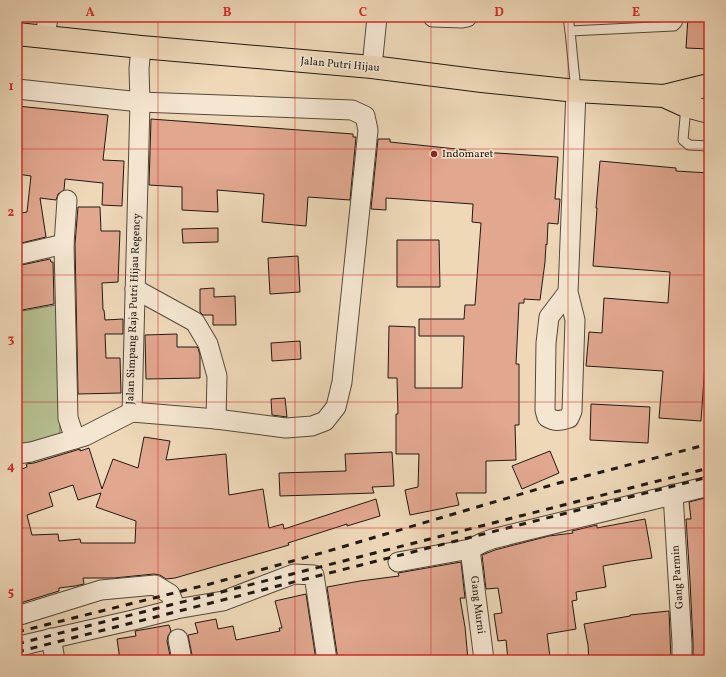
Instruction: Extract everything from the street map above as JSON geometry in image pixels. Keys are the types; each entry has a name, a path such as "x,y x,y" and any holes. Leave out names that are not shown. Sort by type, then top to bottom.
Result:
{"main road":[{"name":"Jalan Putri Hijau","path":"17,34 47,27 141,46 372,68 576,91 664,96 709,85"},
{"name":"Jalan Putri Hijau","path":"664,96 686,106 709,112"}],"street":[{"path":"372,68 377,17"},
{"path":"433,17 467,17"},
{"name":"Jalan Simpang Raja Putri Hijau Regency","path":"17,454 31,452 84,436 132,412 140,102 139,69 141,46"},
{"path":"17,88 140,102 352,110 365,116 368,130 342,382 336,407 325,421 312,426 286,428 216,419 132,412"},
{"path":"568,292 549,317 546,343 545,410 547,417 552,420 562,421 569,418 572,411 575,320 568,292 576,91"},
{"path":"67,200 64,244 68,418 75,439"},
{"path":"17,255 64,244"},
{"path":"135,289 195,322 208,344 217,376 216,419"},
{"path":"398,562 470,549 492,539 709,486"},
{"name":"Gang Parmin","path":"673,494 682,660"},
{"name":"Gang Murni","path":"470,549 484,660"},
{"path":"17,647 176,609 223,601 294,574 314,575 328,660"},
{"path":"17,616 101,590 155,585 170,594 176,609"},
{"path":"51,638 55,660"},
{"path":"178,639 182,660"}],"lane":[{"path":"568,17 576,91"},
{"path":"570,31 674,26 679,17"},
{"path":"686,106 683,140 689,145 709,146"}],"green space":[{"path":"61,304 60,434 17,446 17,312"}],"building":[{"path":"688,17 709,17 709,49 686,48"},
{"path":"17,106 108,115 103,160 124,161 122,206 102,205 103,183 65,179 64,190 58,194 56,200 40,198 46,237 17,244 17,214 27,212 31,176 17,174"},
{"path":"151,119 353,134 353,137 356,137 350,200 308,197 306,226 262,222 264,194 217,190 218,212 182,210 182,187 149,185"},
{"path":"378,139 390,139 390,142 466,151 558,157 555,199 560,199 558,224 548,223 547,245 546,244 540,300 524,299 524,303 519,303 516,364 519,364 519,425 515,425 516,460 486,461 486,493 456,493 459,505 410,515 405,490 418,487 419,454 396,454 396,414 398,414 397,378 388,378 389,326 415,327 415,388 462,388 464,336 419,336 419,319 464,319 465,305 475,305 481,223 472,222 473,204 386,198 386,210 371,209"},
{"path":"600,161 676,168 676,171 709,173 709,307 701,421 659,418 663,371 586,366 589,332 602,333 604,298 668,303 670,272 593,266"},
{"path":"78,207 100,207 101,231 120,231 118,282 102,283 105,320 123,319 123,334 105,334 106,358 120,358 121,393 78,394 75,244"},
{"path":"218,228 218,242 183,243 182,229"},
{"path":"397,240 439,240 440,287 397,287"},
{"path":"298,256 300,292 270,294 268,258"},
{"path":"50,259 51,262 53,262 54,304 17,311 17,266"},
{"path":"214,288 214,297 235,296 236,325 213,325 213,315 203,315 200,312 200,289"},
{"path":"177,334 177,347 198,348 200,355 200,378 146,379 145,335"},
{"path":"300,341 301,359 272,361 271,343"},
{"path":"285,398 287,417 272,415 271,399"},
{"path":"591,404 650,407 648,443 590,440"},
{"path":"144,437 170,441 166,460 226,454 229,495 263,489 269,528 283,524 284,529 376,499 380,516 347,526 347,524 288,543 289,545 175,578 166,579 160,575 154,574 114,578 83,578 84,584 59,588 59,591 17,604 17,471 27,467 26,464 80,449 80,451 89,448 102,489 113,459 138,468","holes":["73,485 78,500 101,493 96,507 136,521 135,543 81,543 80,539 59,541 58,534 32,535 27,515 53,506 49,493"]},
{"path":"550,451 559,473 522,489 512,466"},
{"path":"392,452 394,486 372,487 374,493 280,496 279,473 346,471 345,454"},
{"path":"709,497 709,660 693,660 686,519 691,519 689,502"},
{"path":"645,519 652,558 603,566 606,587 576,592 577,600 572,601 576,629 547,634 550,657 508,660 506,640 498,641 494,614 502,613 498,588 486,589 482,555 495,550 549,536 573,533 572,531 597,525 597,528"},
{"path":"461,562 465,598 460,598 465,627 468,660 338,660 327,587 399,576 398,573"},
{"path":"306,594 316,660 193,660 188,635 198,633 195,623 216,619 218,629 233,626 236,640 280,631 279,628 282,628 275,601"},
{"path":"669,611 671,660 589,660 584,624 630,615"},
{"path":"169,625 171,631 167,641 171,660 120,660 117,639 136,636 135,631"}],"railway":[{"path":"17,632 210,584 325,552 555,484 709,444"},
{"path":"17,644 709,468"},
{"path":"17,652 709,477"}],"place":[{"name":"Indomaret","path":"434,154"}]}
